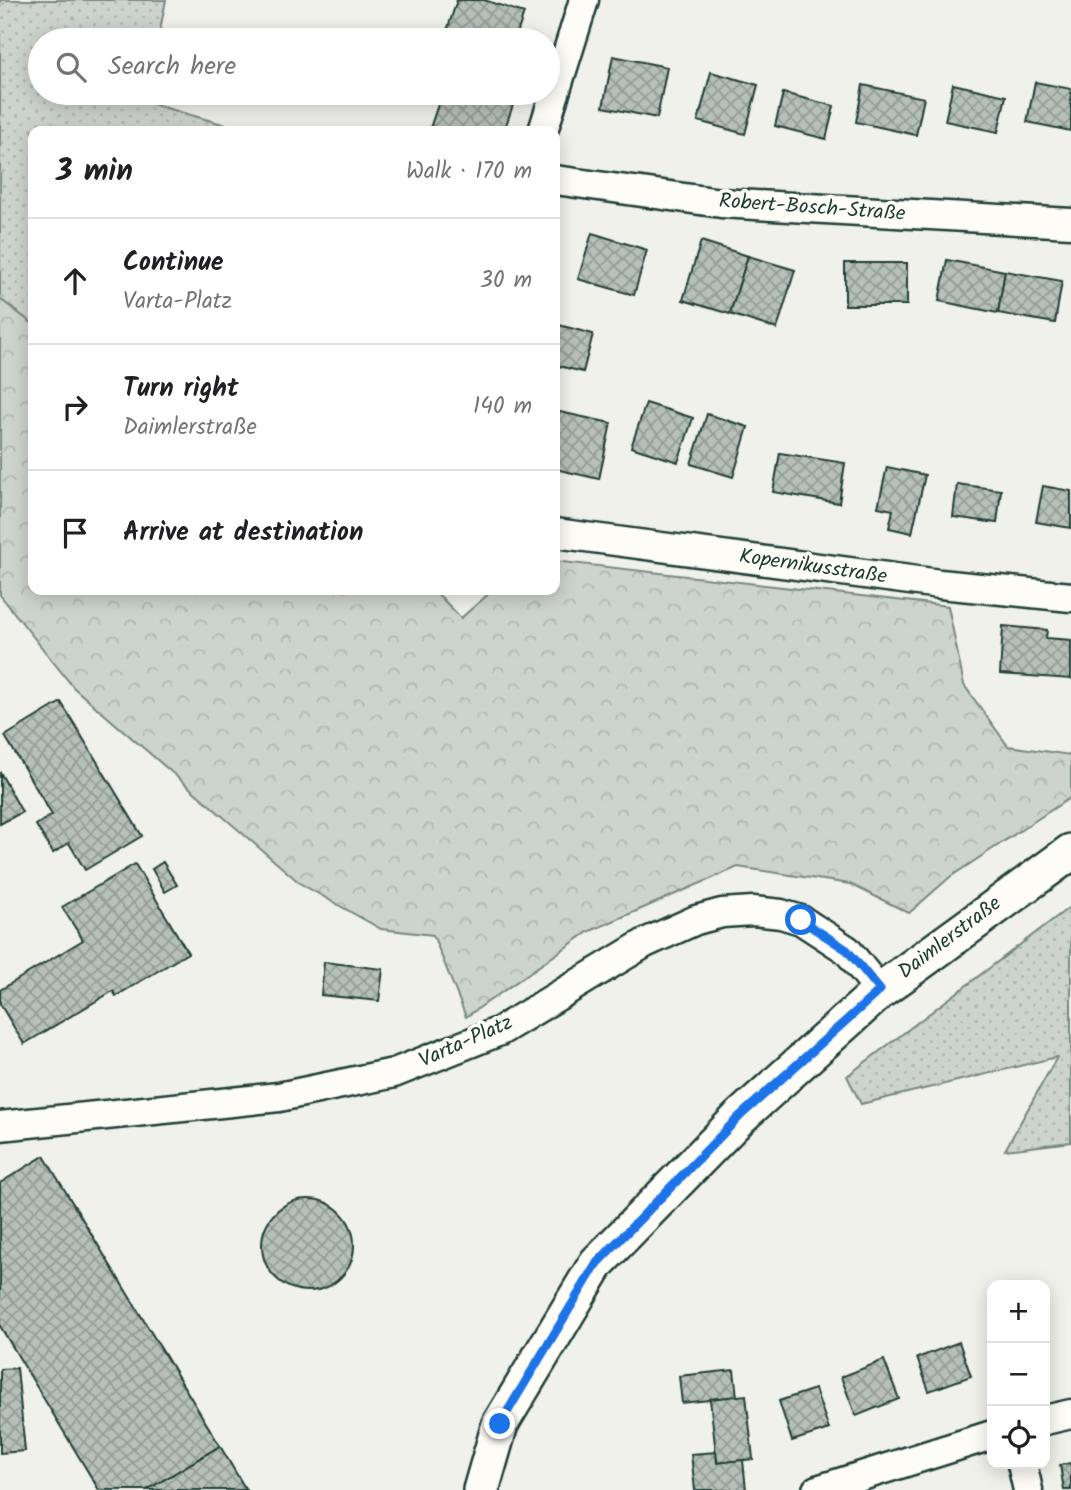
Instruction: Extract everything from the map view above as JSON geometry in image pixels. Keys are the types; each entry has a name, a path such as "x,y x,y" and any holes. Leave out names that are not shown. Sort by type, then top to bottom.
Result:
{"main road":[{"name":"Daimlerstraße","path":"481,1490 500,1424 597,1263 740,1116 880,990 1071,852"}],"street":[{"path":"560,77 584,0"},
{"path":"545,126 551,105"},
{"name":"Robert-Bosch-Straße","path":"560,181 721,203 1071,223"},
{"name":"Kopernikusstraße","path":"560,534 940,584 1071,597"},
{"name":"Varta-Platz","path":"0,1126 279,1097 394,1073 500,1031 645,943 696,920 722,913 753,911 781,914 801,920 847,950 880,990"},
{"path":"1050,1419 1071,1414"},
{"path":"817,1490 987,1437"},
{"path":"1023,1469 1028,1490"}],"green space":[{"path":"0,0 166,0 160,28 28,28 28,105 156,105 229,126 28,126 28,320 0,299"},
{"path":"0,299 28,320 28,595 439,595 461,618 487,595 560,595 560,562 948,606 964,685 1008,746 1071,755 1071,797 950,877 909,913 850,884 738,867 588,932 466,1017 433,935 381,929 301,884 74,688 0,595"},
{"path":"1071,906 1071,1142 1005,1150 1057,1057 861,1104 847,1076"}],"building":[{"path":"457,0 484,0 524,13 519,28 448,28"},
{"path":"613,56 667,67 657,118 603,107"},
{"path":"711,72 758,85 745,134 698,121"},
{"path":"1035,82 1071,89 1071,131 1027,122"},
{"path":"953,84 1006,96 998,132 945,121"},
{"path":"863,85 924,98 916,135 856,122"},
{"path":"783,93 834,106 826,139 775,126"},
{"path":"438,105 513,105 506,126 431,126"},
{"path":"592,233 647,250 634,295 578,279"},
{"path":"701,241 748,256 730,314 683,300"},
{"path":"748,256 795,270 777,329 730,314"},
{"path":"947,260 1005,271 998,313 939,301"},
{"path":"845,263 907,263 907,305 845,305"},
{"path":"1005,271 1062,281 1055,323 998,313"},
{"path":"560,325 593,334 583,372 560,366"},
{"path":"646,403 693,418 678,462 631,447"},
{"path":"560,412 611,423 599,479 560,470"},
{"path":"707,414 748,427 733,477 691,464"},
{"path":"780,453 845,463 839,503 773,492"},
{"path":"887,467 925,475 912,533 889,528 893,510 878,507"},
{"path":"957,484 1001,490 997,523 953,517"},
{"path":"1043,486 1071,491 1071,528 1036,522"},
{"path":"1003,626 1047,630 1046,638 1071,640 1071,679 1000,674"},
{"path":"61,702 142,836 85,870 69,843 53,853 36,825 52,815 5,736"},
{"path":"0,772 22,812 0,824"},
{"path":"163,862 177,885 165,892 152,869"},
{"path":"135,864 188,953 116,996 113,991 24,1044 0,1004 0,990 83,940 62,907"},
{"path":"324,962 383,969 379,1001 321,995"},
{"path":"44,1156 220,1446 147,1490 99,1490 0,1326 0,1183"},
{"path":"308,1199 326,1202 341,1212 351,1227 354,1245 351,1263 341,1278 326,1288 308,1291 290,1288 275,1278 265,1263 262,1245 265,1227 275,1212 290,1202"},
{"path":"959,1342 971,1376 929,1391 917,1358"},
{"path":"884,1360 899,1399 856,1416 841,1377"},
{"path":"17,1368 25,1451 0,1453 0,1369"},
{"path":"734,1370 737,1397 682,1403 679,1376"},
{"path":"815,1389 829,1429 792,1441 779,1401"},
{"path":"746,1395 753,1459 717,1463 710,1399"},
{"path":"220,1446 246,1490 147,1490"},
{"path":"716,1452 717,1463 743,1460 746,1490 695,1490 691,1454"},
{"path":"1071,1463 1071,1490 1064,1490 1060,1465"}],"route":[{"path":"500,1424 597,1263 740,1116 880,990 847,950 801,920"}]}
